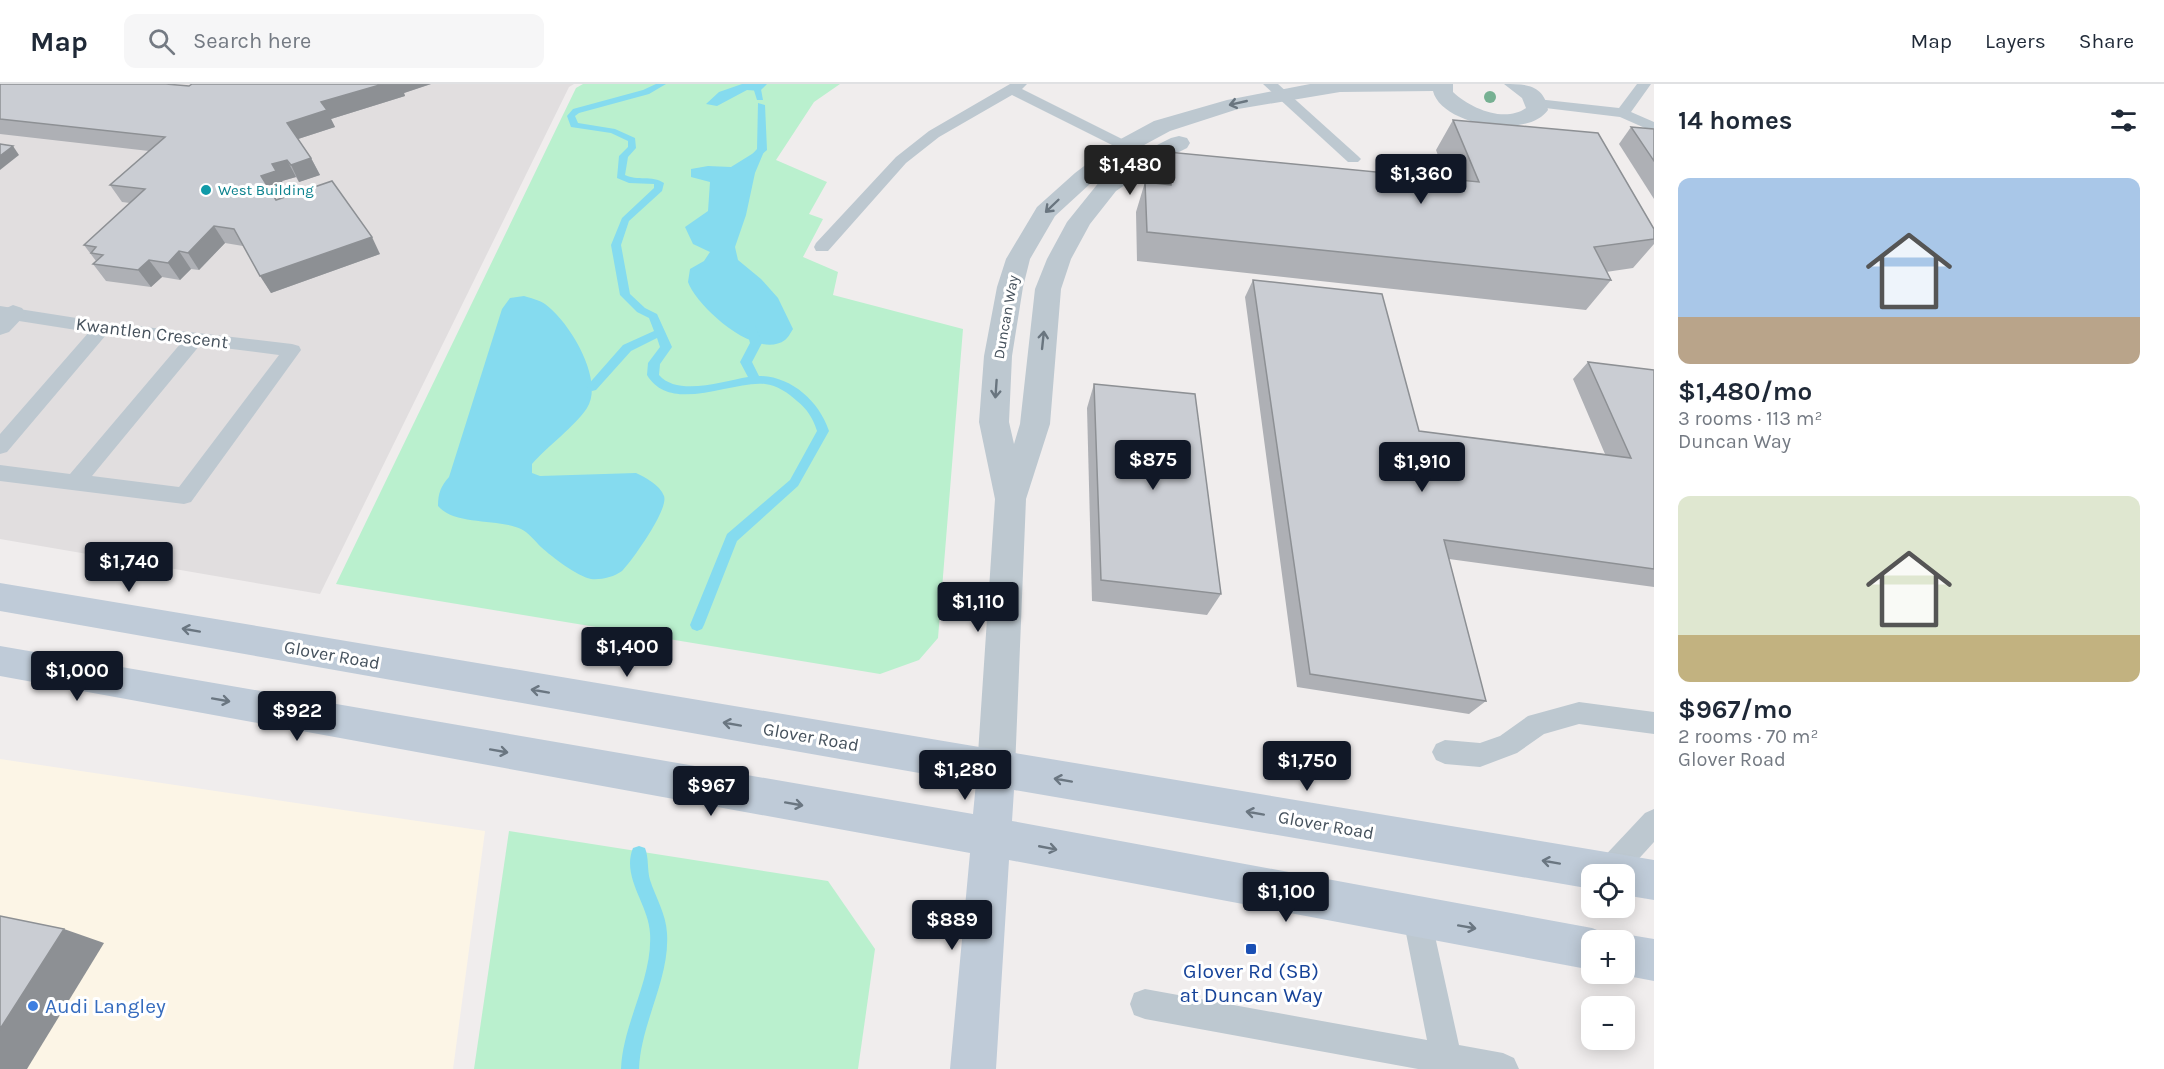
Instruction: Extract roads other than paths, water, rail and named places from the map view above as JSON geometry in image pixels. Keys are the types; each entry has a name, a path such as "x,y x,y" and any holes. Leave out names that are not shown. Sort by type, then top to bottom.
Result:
{"main road":[{"name":"Glover Road","path":"0,597 1581,868"},
{"path":"0,661 991,837 1581,947"},
{"name":"Duncan Way","path":"973,1069 996,769"},
{"name":"Glover Road","path":"1635,877 1654,880"},
{"path":"1635,957 1654,960"}],"street":[{"path":"1514,84 1532,95 1537,103"},
{"name":"Duncan Way","path":"1011,499 994,422 999,350 1010,287 1018,259 1045,212 1083,178 1125,146 1162,126 1234,104 1284,96 1357,103 1445,90 1475,115 1507,120 1532,115 1537,110 1537,103"},
{"name":"Duncan Way","path":"996,769 1011,499 1035,424 1048,289 1059,259 1079,222 1108,186 1151,157 1186,140 1251,118 1284,96"}],"lane":[{"path":"1623,113 1644,84"},
{"path":"822,247 901,160 934,134 1016,87 1125,146"},
{"path":"1284,96 1353,159"},
{"path":"1537,103 1623,113 1654,128"},
{"name":"Kwantlen Crescent","path":"4,318 292,350 184,496 75,482"},
{"path":"0,447 102,328"},
{"path":"0,473 75,482 195,339"},
{"path":"1445,752 1480,755 1508,745 1537,724 1579,712 1654,723"},
{"path":"1626,864 1654,822"},
{"path":"1417,918 1446,1058"},
{"path":"1145,1004 1503,1069"}],"water":[{"path":"742,84 767,84 760,91 747,90 717,106 706,104 719,92"},
{"path":"760,149 765,149 755,173 746,215 735,247 738,260 761,279 778,298 793,329 785,340 773,345 759,343 729,328 703,305 688,282 690,269 704,261 710,252 693,244 685,227 708,211 710,182 691,177 691,169 708,166 731,167"},
{"path":"524,296 545,304 564,323 582,352 591,382 591,396 587,408 532,464 532,473 540,476 636,473 656,485 664,496 664,503 656,523 641,546 622,571 611,576 595,579 585,577 558,561 521,529 465,519 445,512 438,506 440,490 449,477 502,309 510,298"}],"waterway":[{"path":"662,84 646,92 576,111 571,116 574,125 620,133 632,140 632,148 624,156 620,176 629,180 659,183 659,189 625,220 616,245 625,295 641,310 653,316 666,347 654,363 653,375 657,381 668,387 707,390 755,380"},
{"path":"756,84 760,98"},
{"path":"752,160 762,150 761,105"},
{"path":"751,328 756,343 746,362 755,380"},
{"path":"592,387 627,348 659,333"},
{"path":"697,625 732,538 794,483 823,431 814,411 797,394 775,382 755,380"},
{"path":"630,1069 634,1035 655,968 659,934 655,913 640,875 639,854"}],"place":[{"name":"West Building","path":"206,190"},
{"name":"Glover Rd (SB) at Duncan Way","path":"1251,949"},
{"name":"Audi Langley","path":"33,1006"}]}
